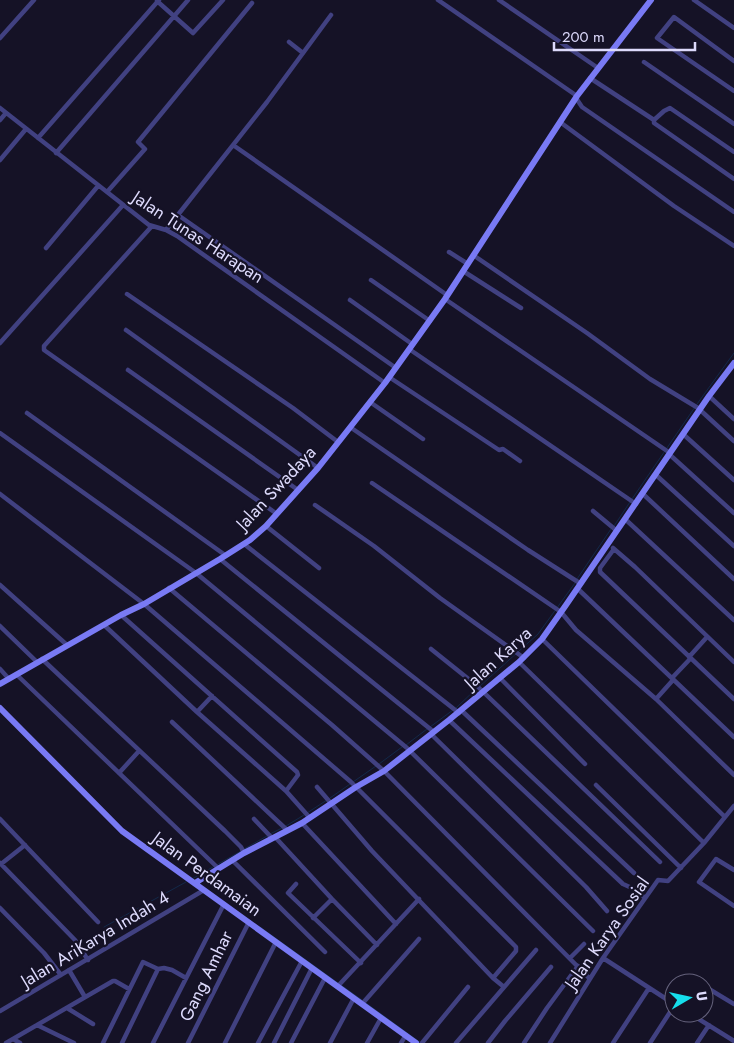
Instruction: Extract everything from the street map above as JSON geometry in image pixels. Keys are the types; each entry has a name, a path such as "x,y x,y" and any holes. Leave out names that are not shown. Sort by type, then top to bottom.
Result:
{"street":[{"path":"0,38 34,0"},
{"path":"56,153 188,0"},
{"path":"38,138 158,1 194,33 222,0"},
{"path":"438,0 576,97 582,106 734,212"},
{"path":"499,0 598,68"},
{"name":"Jalan Swadaya","path":"0,684 121,615 144,604 244,544 266,526 318,468 396,368 468,264 576,97 651,0"},
{"path":"694,0 734,28"},
{"path":"107,192 145,149 138,142 252,3"},
{"path":"166,230 267,102 331,15"},
{"path":"734,60 674,17 658,38 734,91"},
{"path":"289,42 303,53"},
{"path":"644,62 734,124"},
{"path":"590,78 654,120 654,123 734,178"},
{"name":"Jalan Tunas Harapan","path":"0,108 98,186 152,226 166,230 387,380 477,437 499,450 503,449 520,461"},
{"path":"654,120 670,108 734,152"},
{"path":"0,120 6,113"},
{"path":"560,122 674,206 734,246"},
{"path":"0,160 26,129"},
{"path":"233,144 446,297 660,446 734,513"},
{"path":"46,248 98,186"},
{"path":"0,343 123,205"},
{"path":"178,215 396,368"},
{"path":"152,226 72,314 44,348 277,514"},
{"path":"449,252 468,264"},
{"path":"473,255 587,333 650,379 699,409 734,442"},
{"path":"463,270 521,308"},
{"path":"371,280 430,321"},
{"path":"127,294 293,408 338,442"},
{"path":"350,300 410,347 635,503"},
{"path":"126,330 318,468"},
{"name":"Jalan Karya","path":"194,881 216,865 232,860 243,850 273,838 285,828 302,823 329,801 353,785 383,770 450,720 479,689 500,678 542,639 558,610 579,586 608,544 615,529 625,519 699,409 731,372 734,363"},
{"path":"128,370 298,490"},
{"path":"709,396 734,418"},
{"path":"370,402 423,439"},
{"path":"27,412 222,557 425,725 586,887 607,911"},
{"path":"350,427 513,540 573,579 734,737"},
{"path":"0,433 196,573 409,749 593,931"},
{"path":"683,434 734,480"},
{"path":"656,474 734,546"},
{"path":"372,483 558,610 576,630 656,699 734,775"},
{"path":"0,494 144,604 353,785 516,948 493,978"},
{"path":"642,494 734,580"},
{"path":"315,505 374,546 440,598 513,651 704,843"},
{"path":"593,511 615,529"},
{"path":"625,519 734,620"},
{"path":"266,526 319,568"},
{"path":"244,544 459,711 634,873"},
{"path":"608,544 635,566 734,662"},
{"path":"614,549 600,568 600,572 734,699"},
{"path":"0,585 67,645"},
{"path":"170,588 383,770 590,979"},
{"path":"121,615 297,772 298,775 286,791"},
{"path":"104,625 197,712 286,791 309,817"},
{"path":"0,626 139,751 243,850"},
{"path":"656,699 707,637"},
{"path":"542,639 724,817"},
{"path":"431,650 479,689 660,862"},
{"path":"0,670 9,679"},
{"path":"17,674 216,865"},
{"path":"500,678 585,764"},
{"path":"197,712 212,696"},
{"name":"Jalan Perdamaian","path":"0,708 115,824 143,847 194,881 416,1043"},
{"path":"450,720 623,884 634,889 645,898"},
{"path":"172,722 285,828"},
{"path":"119,773 139,751"},
{"path":"596,785 681,868"},
{"path":"317,788 372,851 493,978 504,987"},
{"name":"Jalan Karya Sosial","path":"550,1043 603,958 658,880 667,882 704,843 734,806"},
{"path":"0,819 98,922"},
{"path":"254,819 377,945"},
{"path":"302,823 396,924"},
{"path":"25,845 1,863 75,940 88,960"},
{"path":"734,870 716,859 699,882 734,906"},
{"path":"232,860 325,952"},
{"path":"296,884 288,892 361,963"},
{"name":"Jalan AriKarya Indah 4","path":"0,1011 204,890"},
{"path":"313,918 332,899"},
{"path":"338,986 419,899"},
{"path":"153,1043 224,904"},
{"path":"0,908 50,960 60,975"},
{"name":"Gang Amhar","path":"188,1043 249,922"},
{"path":"362,1004 418,939"},
{"path":"225,1043 276,942"},
{"path":"570,958 584,944"},
{"path":"456,1043 536,950"},
{"path":"603,958 664,998"},
{"path":"258,1043 302,961"},
{"path":"103,1043 144,962 158,969 167,968 186,978"},
{"path":"524,1043 578,966"},
{"path":"488,1043 551,967"},
{"path":"274,1043 312,968"},
{"path":"122,1043 158,969"},
{"path":"69,970 85,997"},
{"path":"291,1043 326,978"},
{"path":"6,1043 114,981 130,989"},
{"path":"422,1043 468,986"},
{"path":"613,1043 649,988"},
{"path":"714,992 734,1004"},
{"path":"330,1043 354,998"},
{"path":"67,1008 93,1024"},
{"path":"367,1043 381,1018"},
{"path":"650,1043 664,1021"},
{"path":"706,1023 734,1041"},
{"path":"37,1025 74,1043"},
{"path":"697,1043 709,1025"},
{"path":"401,1043 406,1035"},
{"path":"13,1039 20,1043"}],"waterway":[{"path":"697,404 734,353"},
{"path":"632,499 695,407"},
{"path":"614,526 630,502"},
{"path":"577,579 611,529"},
{"path":"480,686 538,634 575,583"},
{"path":"456,708 477,688"},
{"path":"430,727 453,710"},
{"path":"406,745 427,729"},
{"path":"379,764 402,747"},
{"path":"330,798 376,766"},
{"path":"307,813 327,800"},
{"path":"286,826 304,815"},
{"path":"270,834 282,828"},
{"path":"244,849 267,836"},
{"path":"192,879 241,851"},
{"path":"104,927 186,882"},
{"path":"260,927 338,983"},
{"path":"341,985 362,1000"},
{"path":"366,1003 421,1043"}]}
